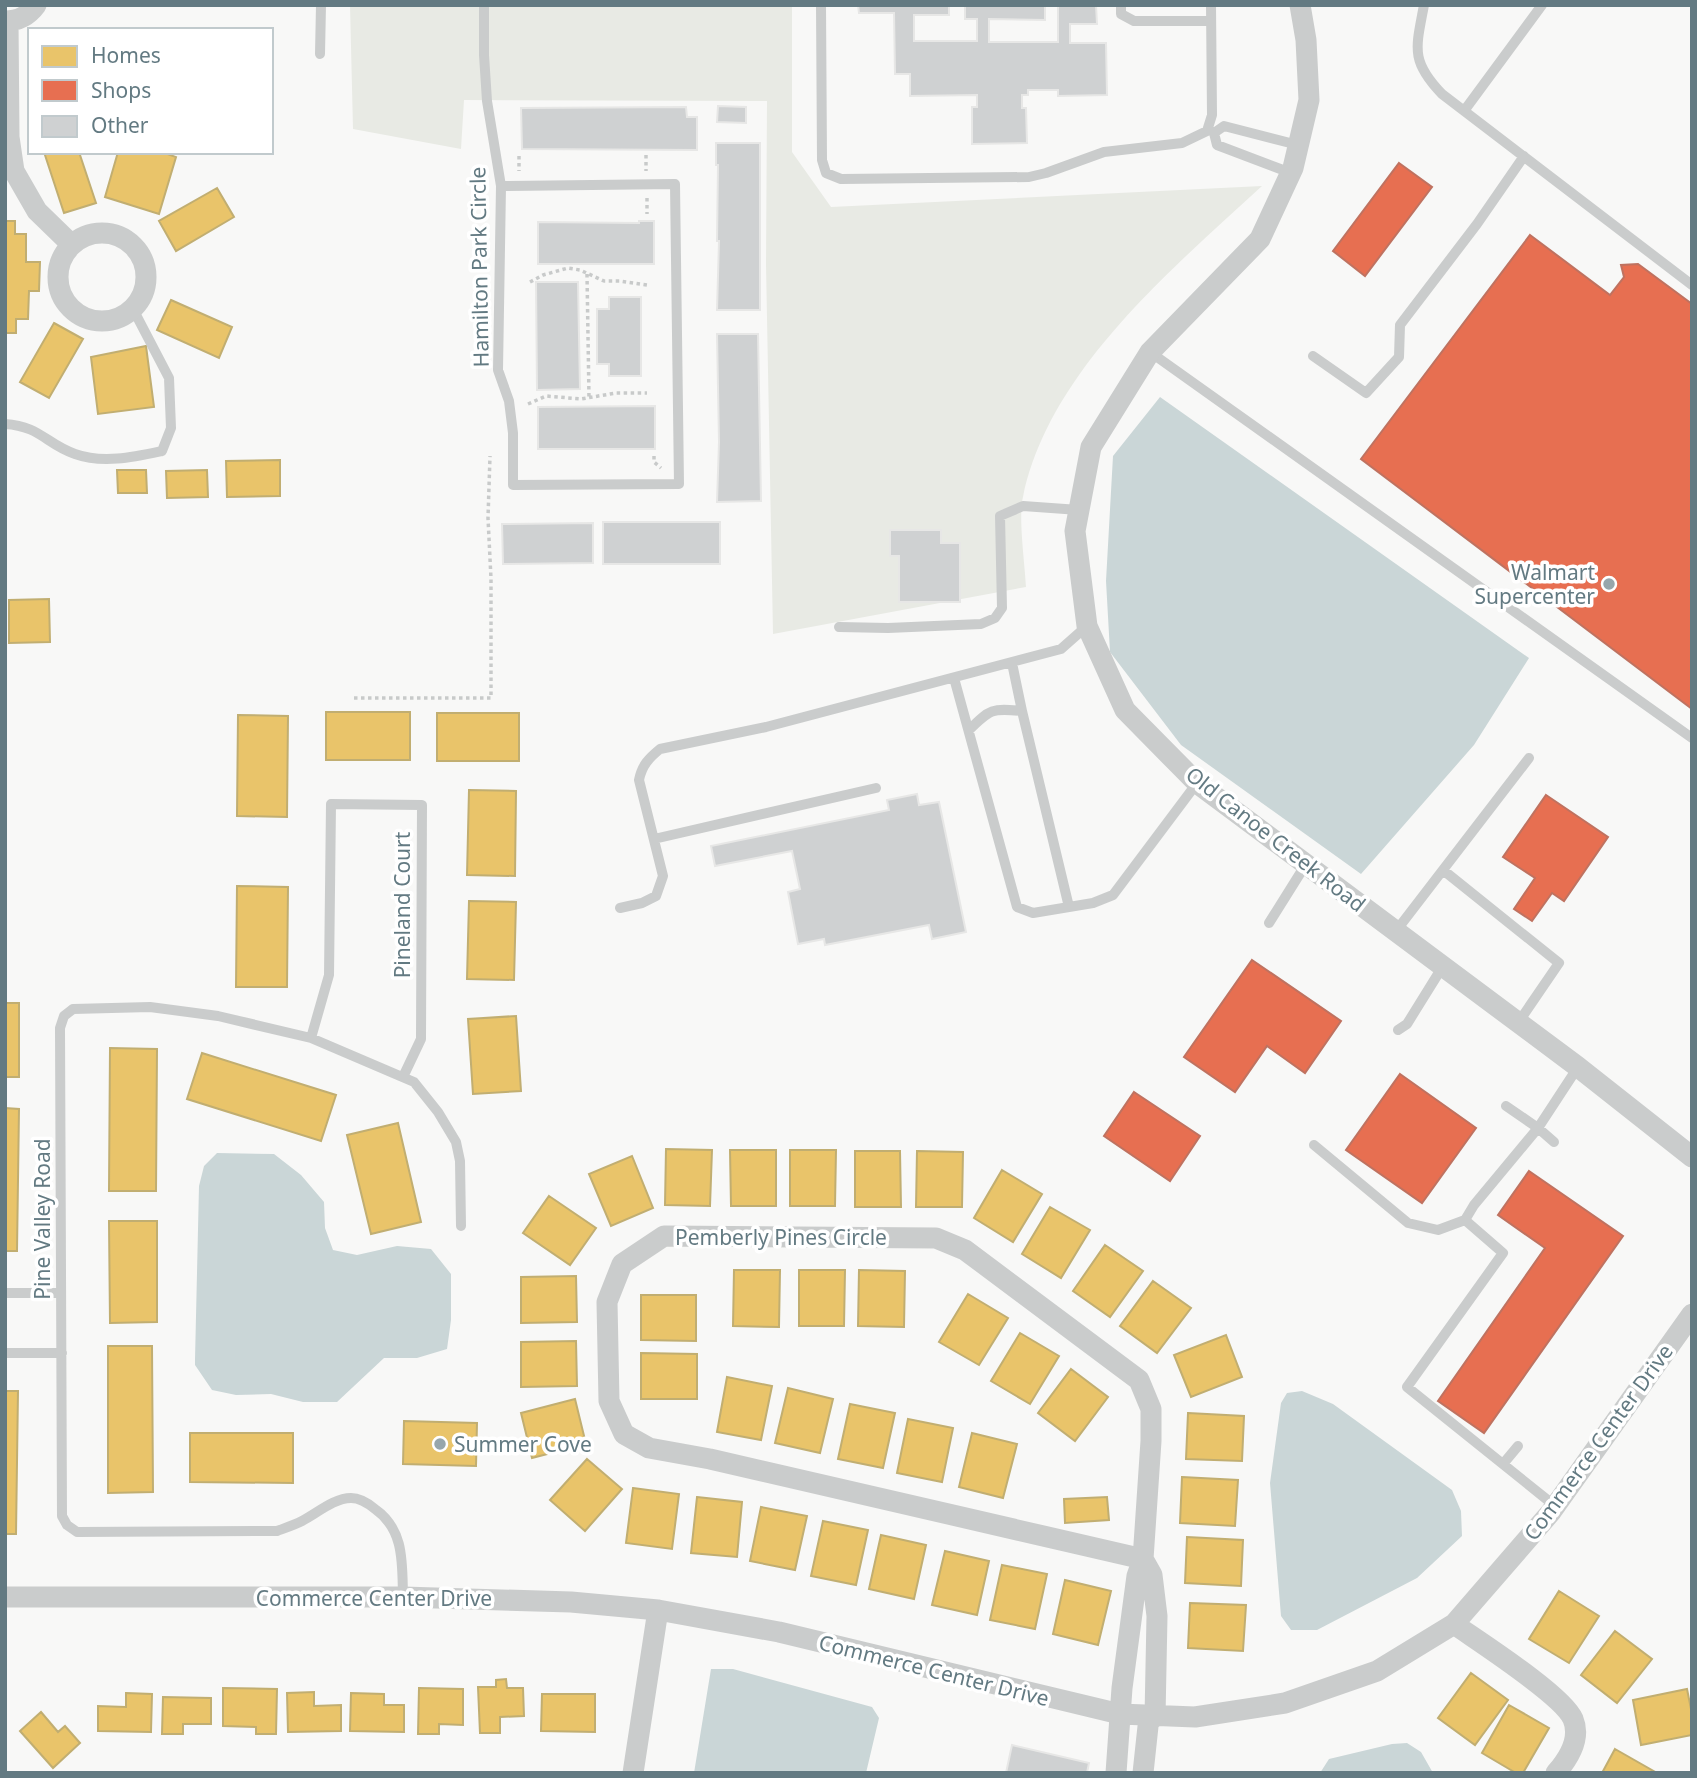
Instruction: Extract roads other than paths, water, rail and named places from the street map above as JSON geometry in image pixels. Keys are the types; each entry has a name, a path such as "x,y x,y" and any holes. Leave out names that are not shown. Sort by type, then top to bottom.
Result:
{"street":[{"path":"36,5 26,16 7,21 9,137 14,171 37,211 71,244"},
{"name":"Old Canoe Creek Road","path":"1300,5 1306,40 1309,100 1291,173 1260,239 1150,352 1091,447 1075,531 1087,626 1125,709 1197,783 1578,1067 1692,1157"},
{"path":"99,232 114,234 134,246 146,266 147,281 142,296 133,309 122,317 94,321 70,308 58,283 58,269 62,256 71,244 84,236 99,232"},
{"name":"Pemberly Pines Circle","path":"1116,1773 1120,1714 1137,1576 1143,1559 1152,1441 1151,1409 1139,1380 965,1250 936,1238 664,1236 622,1264 607,1301 608,1401 624,1434 649,1448 710,1459 1143,1559 1152,1575 1157,1616 1152,1717 1143,1773"},
{"name":"Commerce Center Drive","path":"5,1597 403,1597 571,1602 658,1610 779,1632 1120,1714 1195,1717 1285,1703 1377,1671 1454,1624 1555,1506 1692,1314"},
{"path":"633,1773 658,1610"},
{"path":"1454,1624 1554,1695 1573,1718 1575,1744 1556,1773"}],"lane":[{"path":"320,54 321,5"},
{"name":"Hamilton Park Circle","path":"484,5 487,102 501,186 498,370 509,401 513,433 513,485 680,484 676,184 501,186"},
{"path":"821,5 822,160 826,173 841,179 1029,177 1104,152 1182,143 1224,126 1298,145"},
{"path":"1121,5 1121,14 1134,21 1210,21"},
{"path":"1211,5 1211,132 1217,145 1291,173"},
{"path":"1424,5 1416,49 1426,77 1442,94 1692,285"},
{"path":"1465,111 1542,5"},
{"path":"1313,356 1366,393 1399,357 1399,325 1477,224 1524,156"},
{"path":"5,424 24,425 75,455 119,460 162,450 171,428 169,378 133,309"},
{"path":"1150,352 1692,738"},
{"path":"839,627 961,626 981,624 995,618 1002,608 1000,516 1023,506 1079,509"},
{"path":"620,908 642,903 656,896 663,876 639,780 641,769 660,749 766,726 1061,649 1087,626"},
{"path":"1012,663 1069,907"},
{"path":"954,678 1017,907 1033,913 1093,903 1113,895 1197,783"},
{"path":"969,730 987,712 1003,709 1022,711"},
{"path":"1396,931 1529,758"},
{"path":"654,839 876,788"},
{"name":"Pineland Court","path":"311,1038 329,975 331,804 422,805 421,1039 403,1077"},
{"path":"1269,923 1306,864"},
{"path":"1443,870 1559,963 1518,1023"},
{"path":"1398,1030 1407,1024 1443,966"},
{"name":"Pine Valley Road","path":"403,1597 402,1555 397,1533 386,1516 368,1504 351,1498 334,1503 277,1531 78,1532 67,1525 62,1516 61,1028 64,1016 73,1009 150,1007 218,1016 311,1038 414,1082 438,1112 456,1142 460,1161 461,1226"},
{"path":"1314,1145 1408,1223 1438,1230 1465,1220 1474,1205 1538,1128 1578,1067"},
{"path":"1506,1106 1554,1142"},
{"path":"1465,1220 1503,1253 1408,1387 1555,1506"},
{"path":"5,1293 61,1293"},
{"path":"5,1353 62,1353"},
{"path":"1503,1464 1518,1446"}],"place":[{"name":"Walmart Supercenter","path":"1609,584"},
{"name":"Summer Cove","path":"440,1444"}]}
